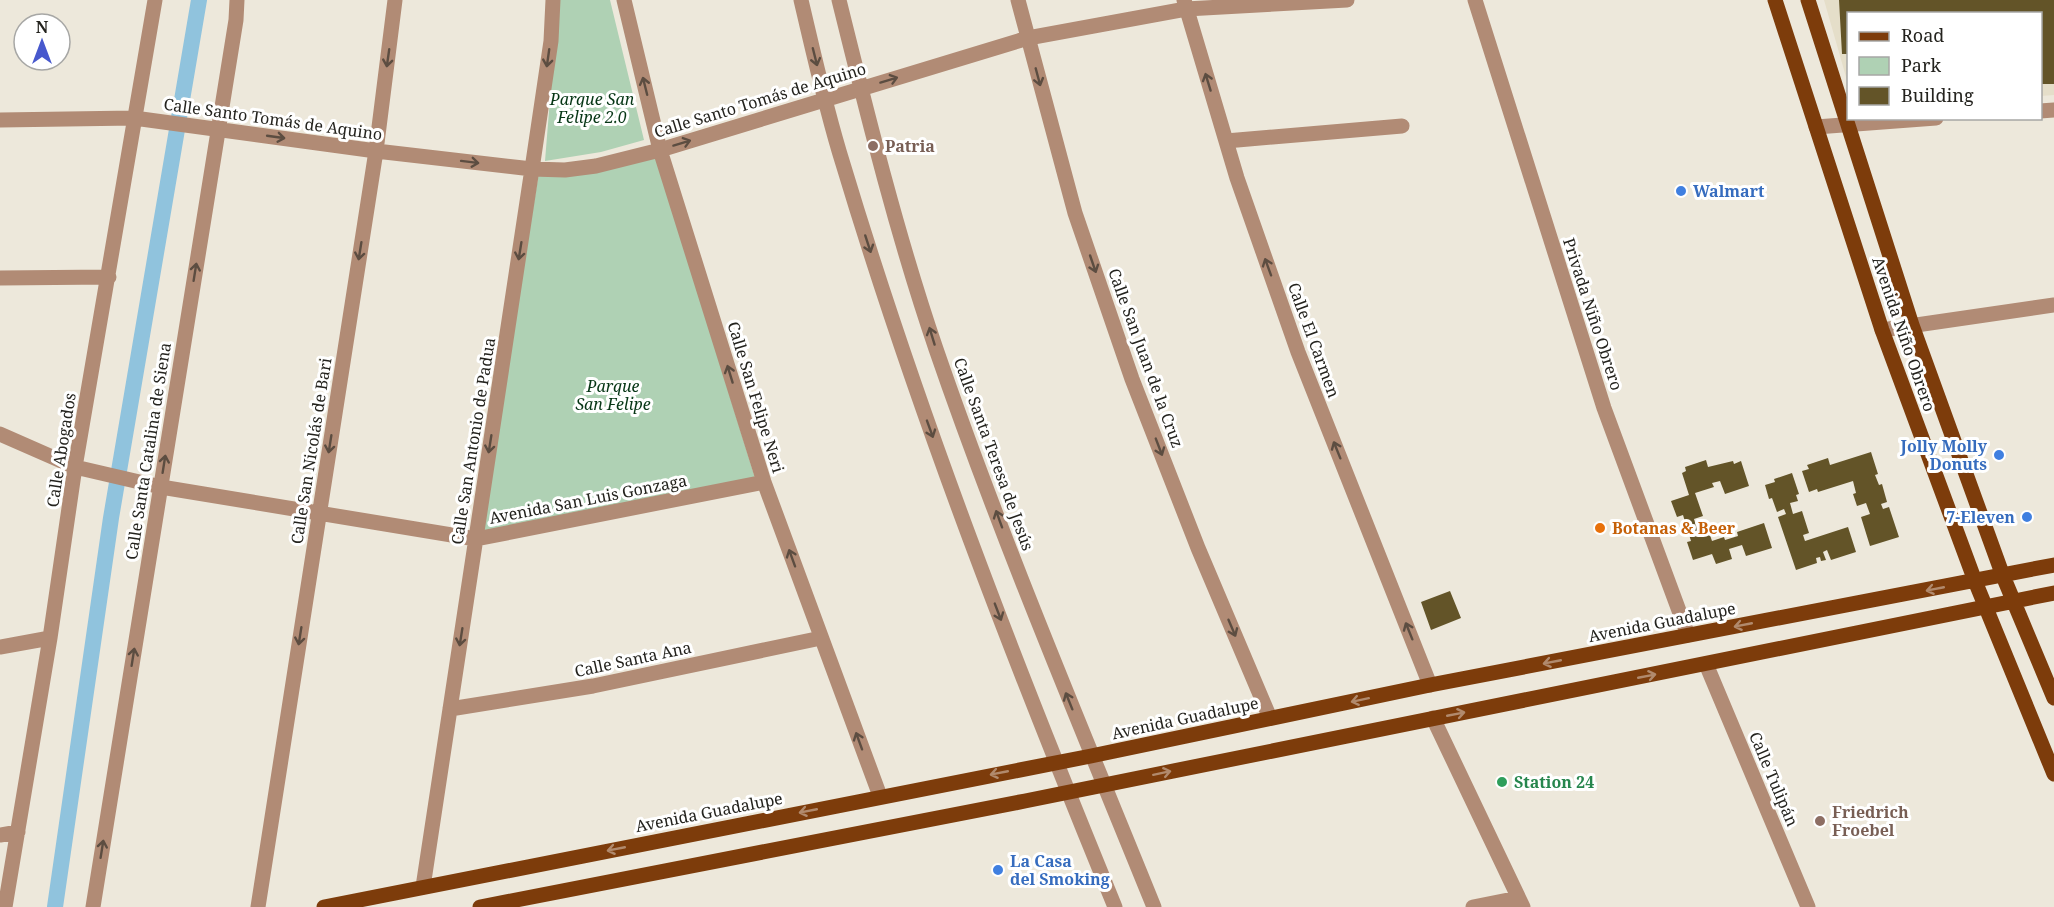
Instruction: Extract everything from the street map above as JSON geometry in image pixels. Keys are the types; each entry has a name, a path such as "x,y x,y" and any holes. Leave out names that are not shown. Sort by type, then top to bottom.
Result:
{"main road":[{"name":"Avenida Niño Obrero","path":"1776,0 1882,330 1975,581 2054,774"},
{"name":"Avenida Niño Obrero","path":"1808,0 1912,325 2003,576 2054,698"},
{"name":"Avenida Guadalupe","path":"324,907 1090,756 1430,685 2054,565"},
{"path":"480,907 1104,785 2054,593"}],"street":[{"name":"Calle Abogados","path":"5,907 50,638 75,467 155,0"},
{"name":"Calle Santa Catalina de Siena","path":"93,907 237,0"},
{"name":"Calle San Nicolás de Bari","path":"258,907 376,151 395,0"},
{"name":"Calle San Antonio de Padua","path":"423,887 551,41 553,0"},
{"name":"Calle San Felipe Neri","path":"624,0 660,150 764,482 880,796"},
{"path":"801,0 842,162 904,357 979,565 1115,907"},
{"name":"Calle Santa Teresa de Jesús","path":"839,0 877,154 936,348 1012,555 1090,756 1154,907"},
{"name":"Calle San Juan de la Cruz","path":"1018,0 1075,213 1132,379 1270,718"},
{"name":"Calle Santo Tomás de Aquino","path":"0,120 135,118 376,151 532,169 565,170 596,166 660,150 1028,38 1185,5 1347,0"},
{"name":"Privada Niño Obrero","path":"1475,0 1604,408 1688,635"},
{"name":"Calle El Carmen","path":"1185,5 1237,178 1298,352 1430,685"},
{"path":"1816,127 1911,120"},
{"path":"1226,141 1402,126"},
{"path":"0,278 109,277"},
{"path":"1882,330 2054,305"},
{"name":"Avenida San Luis Gonzaga","path":"0,434 75,467 138,482 476,539 764,482"},
{"path":"0,647 50,638"},
{"name":"Calle Santa Ana","path":"450,710 593,686 821,638"},
{"name":"Calle Tulipán","path":"1706,664 1808,907"},
{"path":"1433,718 1521,902 1473,907"},
{"path":"0,835 18,832"}],"shaded area":[{"path":"1824,0 2054,0 2054,95 2042,96 2042,12 1847,12 1847,80"}],"green space":[{"name":"Parque San Felipe 2.0","path":"558,0 610,0 644,140 601,152 545,161"},
{"name":"Parque San Felipe","path":"656,156 755,478 479,535 539,172"}],"building":[{"path":"1839,0 2054,0 2054,84 2042,84 2042,12 1847,12 1847,54 1842,54"},
{"path":"1871,452 1878,474 1875,475 1879,485 1882,484 1887,502 1881,504 1883,509 1889,507 1899,537 1870,546 1861,517 1870,514 1866,503 1857,506 1853,494 1856,493 1853,481 1818,492 1817,489 1809,492 1802,471 1809,469 1807,465 1828,458 1830,465"},
{"path":"1706,460 1708,467 1741,461 1749,486 1725,494 1720,481 1712,483 1714,487 1695,493 1703,516 1694,519 1697,529 1707,526 1712,541 1724,537 1725,540 1738,536 1737,532 1764,523 1772,548 1746,556 1742,545 1729,549 1732,559 1716,564 1712,554 1693,560 1687,542 1691,541 1683,515 1677,517 1671,501 1689,495 1682,473 1686,471 1685,467"},
{"path":"1792,473 1799,494 1796,495 1798,501 1790,503 1793,514 1802,511 1809,533 1803,535 1805,541 1848,527 1856,552 1831,560 1827,550 1823,552 1826,560 1821,561 1820,557 1816,558 1817,563 1796,570 1778,517 1786,514 1784,509 1777,512 1772,498 1769,499 1765,485 1775,482 1774,479"},
{"path":"1450,591 1461,618 1431,630 1421,602"}],"waterway":[{"path":"55,907 111,518 199,0"}],"place":[{"name":"Patria","path":"873,146"},
{"name":"Walmart","path":"1681,191"},
{"name":"Jolly Molly Donuts","path":"1999,455"},
{"name":"7-Eleven","path":"2027,517"},
{"name":"Botanas & Beer","path":"1600,528"},
{"name":"Station 24","path":"1502,782"},
{"name":"Friedrich Froebel","path":"1820,821"},
{"name":"La Casa del Smoking","path":"998,870"}]}
